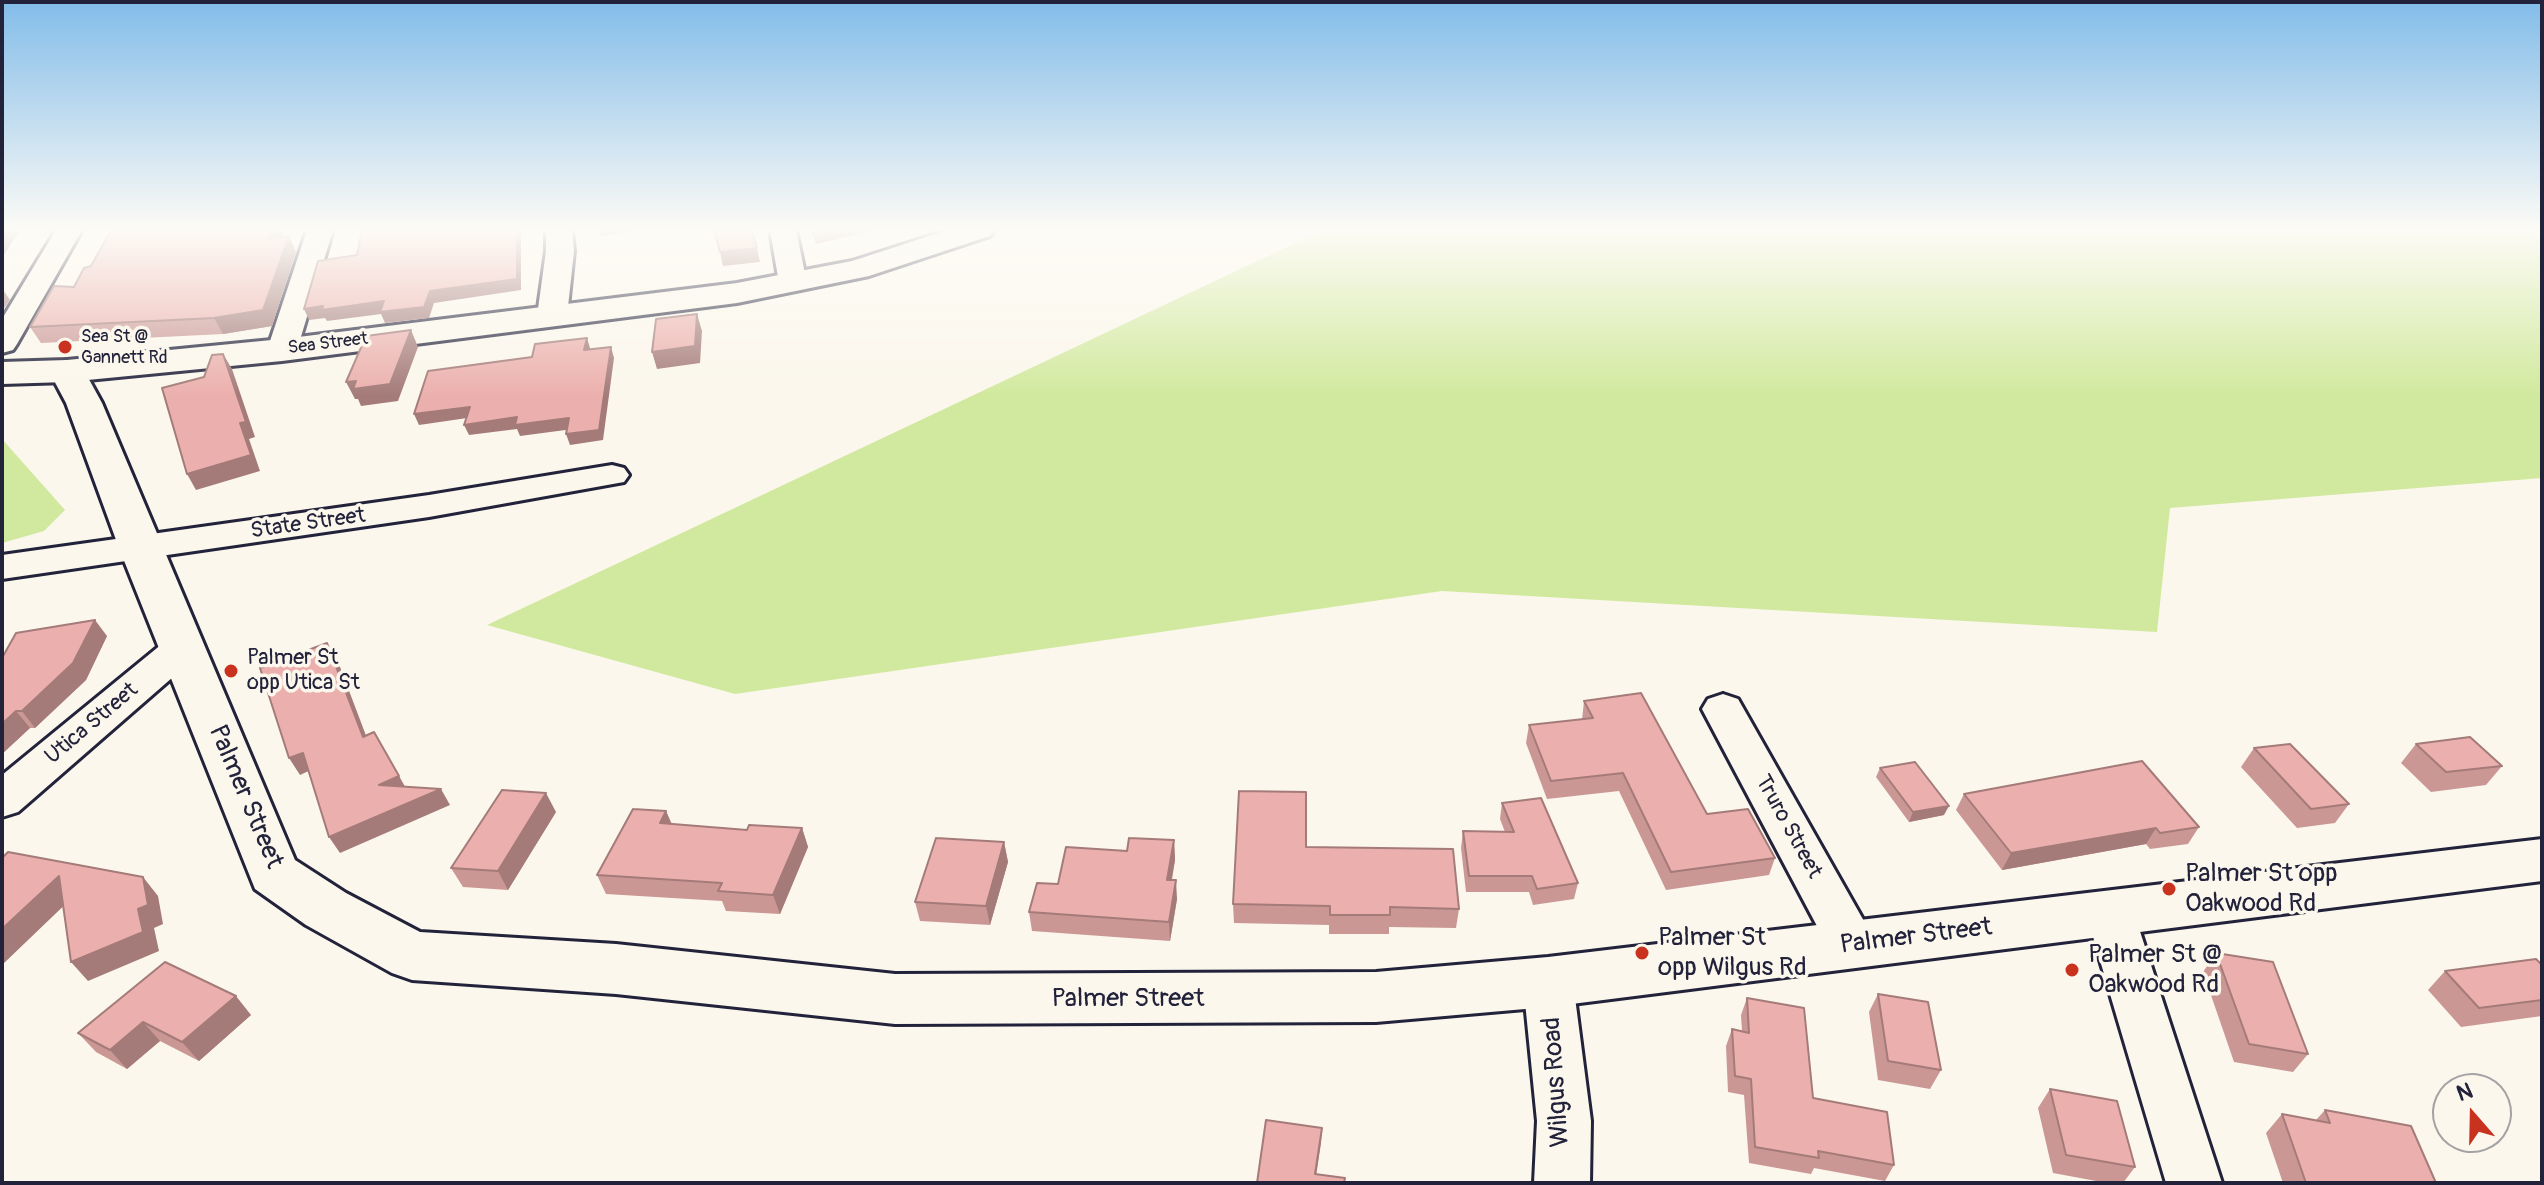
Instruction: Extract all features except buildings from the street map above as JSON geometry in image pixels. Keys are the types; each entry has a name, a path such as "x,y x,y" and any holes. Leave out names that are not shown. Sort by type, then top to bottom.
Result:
{"street":[{"path":"2,344 36,285"},
{"path":"282,350 302,285"},
{"path":"552,316 556,285"},
{"name":"Sea Street","path":"2,373 67,371 282,350 776,285"},
{"name":"Palmer Street","path":"67,371 84,403 274,874 326,909 412,956 616,969 895,999 1376,997 1548,982 2542,860"},
{"name":"State Street","path":"2,567 429,506 612,475"},
{"name":"Utica Street","path":"2,800 182,648"},
{"name":"Truro Street","path":"1723,709 1852,945"},
{"path":"2110,913 2194,1183"},
{"name":"Wilgus Road","path":"1548,982 1564,1121 1562,1183"}],"green space":[{"path":"1206,285 2542,285 2542,478 2170,508 2157,632 1442,591 735,694 487,625"},
{"path":"2,439 65,510 44,531 2,543"}],"place":[{"name":"Sea St @ Gannett Rd","path":"65,347"},
{"name":"Palmer St opp Utica St","path":"231,671"},
{"name":"Palmer St opp Oakwood Rd","path":"2169,889"},
{"name":"Palmer St opp Wilgus Rd","path":"1642,953"},
{"name":"Palmer St @ Oakwood Rd","path":"2072,970"}]}
